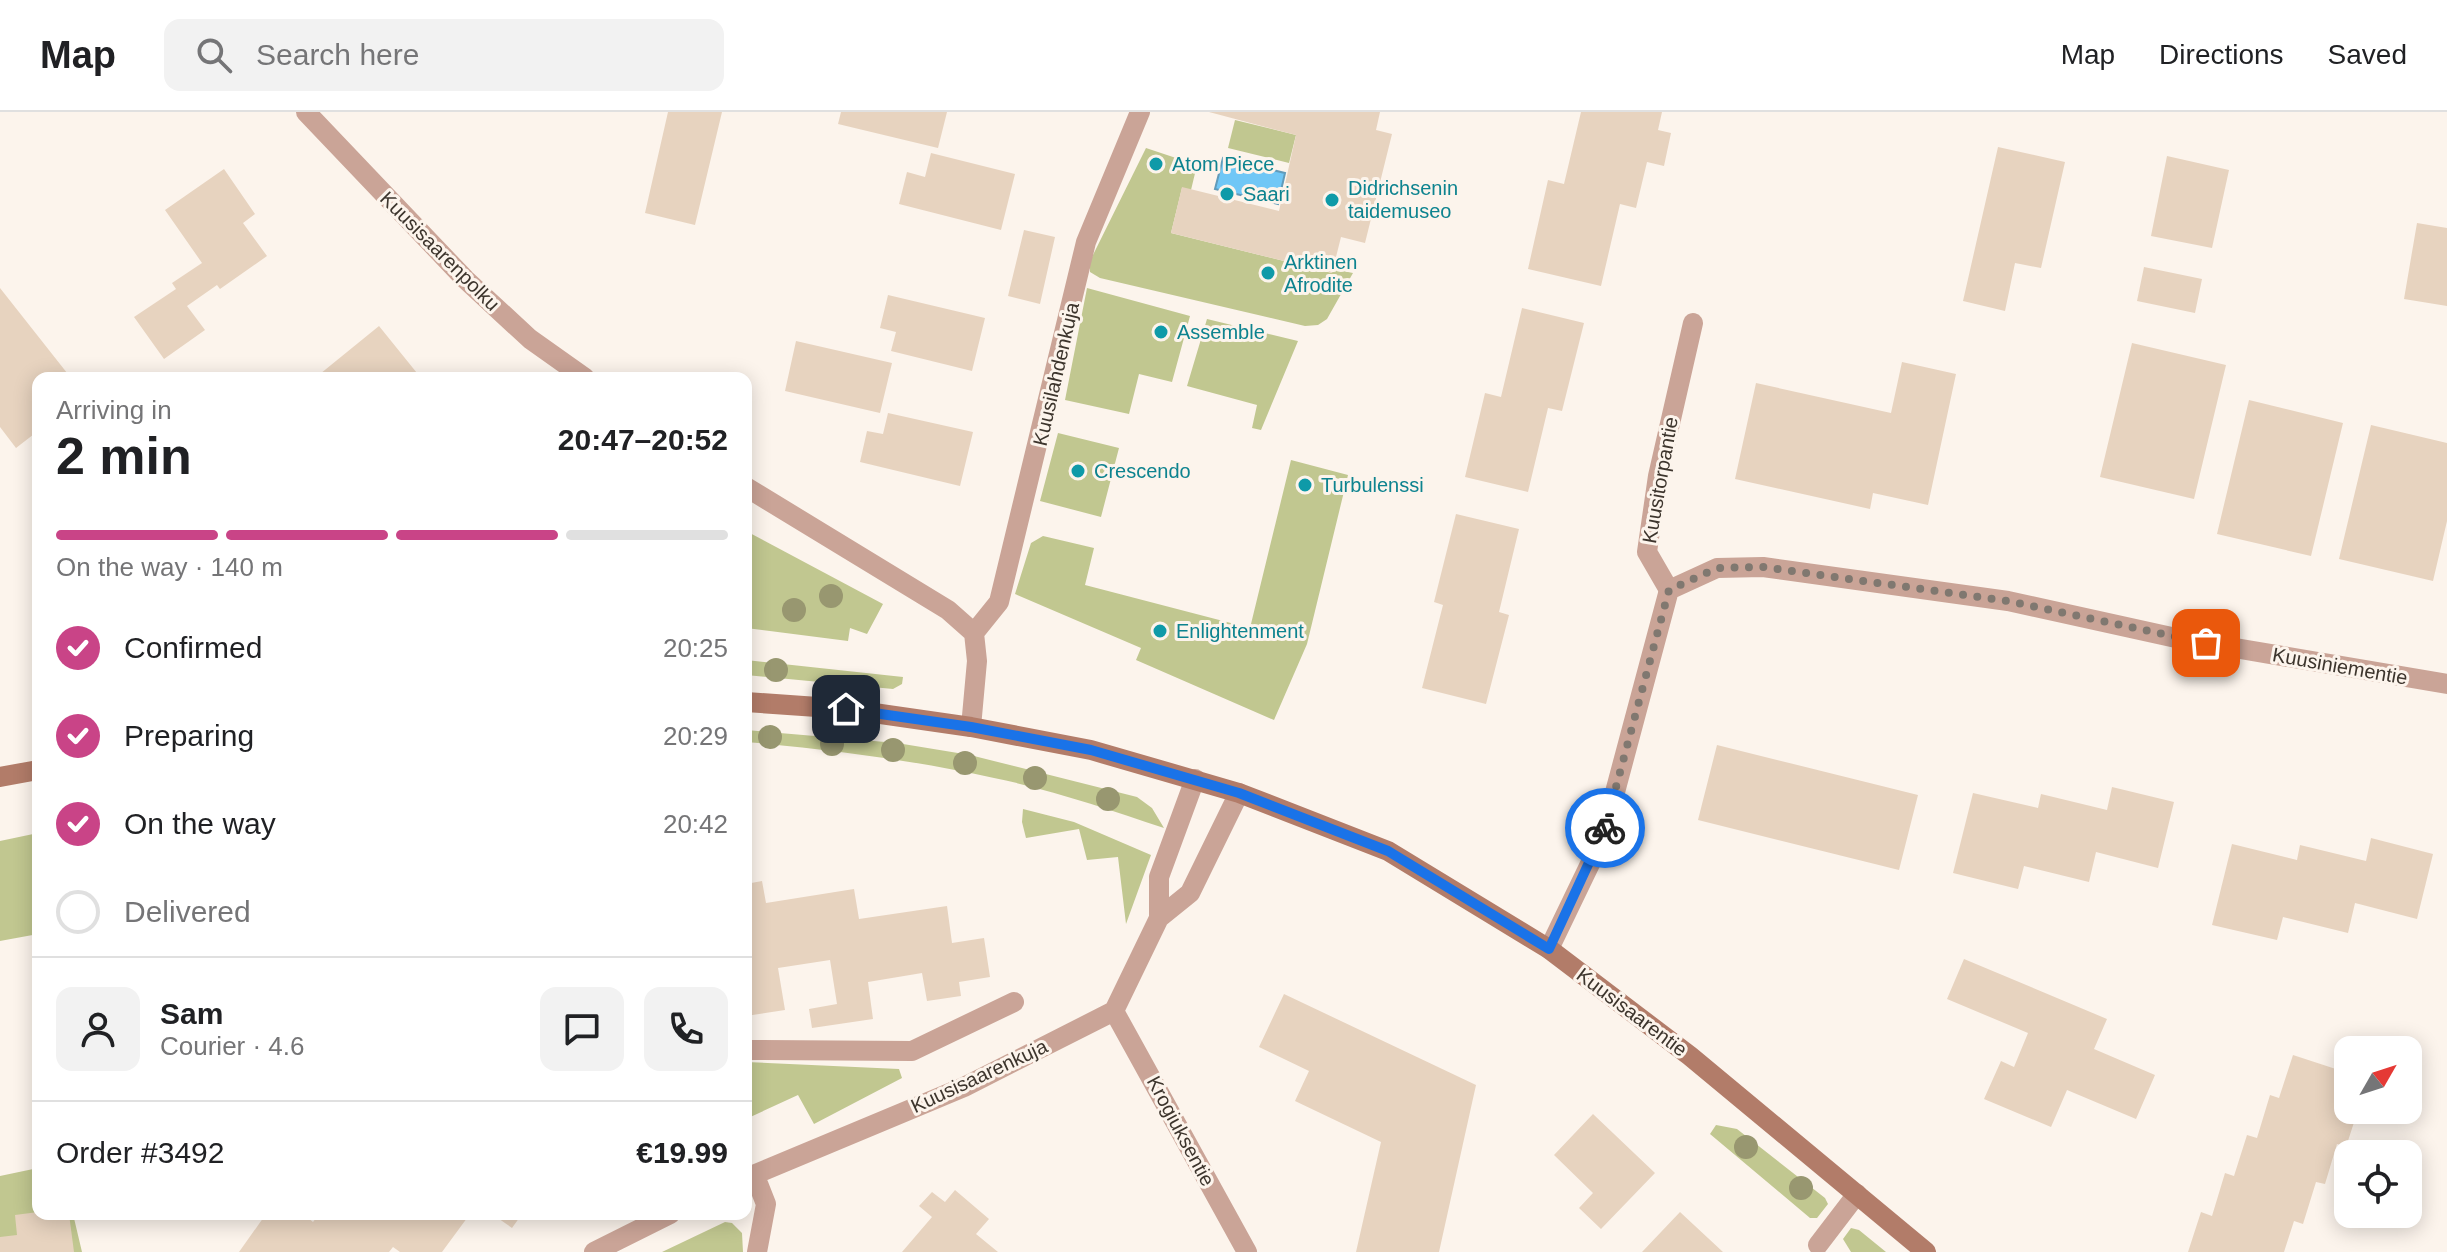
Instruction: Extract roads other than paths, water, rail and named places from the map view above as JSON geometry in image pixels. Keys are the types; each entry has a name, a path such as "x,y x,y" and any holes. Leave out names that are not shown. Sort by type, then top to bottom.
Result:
{"main road":[{"name":"Kuusisaarentie","path":"752,702 846,709 971,727 1091,750 1239,793 1388,851 1549,949 1690,1056 1926,1252"},
{"path":"0,777 32,771"}],"street":[{"name":"Kuusisaarenpolku","path":"306,112 465,279 530,339 577,372"},
{"name":"Kuusilahdenkuja","path":"974,633 999,602 1086,242 1140,112"},
{"name":"Kuusitorpantie","path":"1669,590 1647,552 1658,476 1693,323"},
{"path":"752,491 948,610 974,633 977,661 971,727"},
{"name":"Kuusiniementie","path":"1669,590 1717,568 1763,567 1968,594 2176,638 2447,684"},
{"path":"1549,949 1603,837 1669,590"},
{"path":"1159,918 1159,877 1195,779"},
{"path":"1114,1011 1159,918 1190,893 1239,793"},
{"path":"752,1050 912,1051 1014,1002"},
{"name":"Kuusisaarenkuja","path":"752,1176 964,1087 1114,1011"},
{"name":"Krogiuksentie","path":"1114,1011 1247,1252"},
{"path":"752,1180 766,1204 757,1252"},
{"path":"1818,1245 1857,1194"},
{"path":"594,1252 658,1220"}],"water":[{"path":"1223,158 1285,173 1278,204 1215,189"}],"place":[{"name":"Atom Piece","path":"1156,164"},
{"name":"Saari","path":"1227,194"},
{"name":"Didrichsenin taidemuseo","path":"1332,200"},
{"name":"Arktinen Afrodite","path":"1268,273"},
{"name":"Assemble","path":"1161,332"},
{"name":"Crescendo","path":"1078,471"},
{"name":"Turbulenssi","path":"1305,485"},
{"name":"Enlightenment","path":"1160,631"}]}
